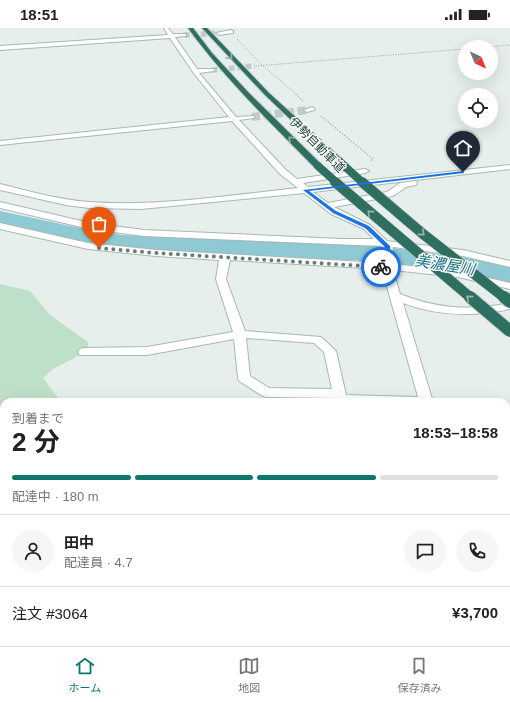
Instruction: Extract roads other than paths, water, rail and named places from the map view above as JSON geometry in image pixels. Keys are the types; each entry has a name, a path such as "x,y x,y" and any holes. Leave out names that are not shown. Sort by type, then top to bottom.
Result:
{"highway":[{"name":"伊勢自動車道","path":"190,28 210,54 246,94 318,166 359,203 510,331"},
{"name":"伊勢自動車道","path":"204,28 267,94 368,188 434,243 510,302"}],"street":[{"path":"166,28 196,71 234,120 283,172 326,206 340,215 367,227 386,245 394,295 425,398"},
{"path":"219,33 231,32"},
{"path":"0,48 184,35"},
{"path":"196,71 212,70"},
{"path":"0,143 252,117"},
{"path":"0,187 66,202 89,205 141,206 305,190 510,167"},
{"path":"296,182 365,171"},
{"path":"326,206 390,194 403,185 510,173"},
{"path":"0,204 90,226 144,233 341,242 367,241 386,245 463,253 510,264"},
{"path":"0,226 88,246 156,253 388,265 458,274 510,286"},
{"path":"84,352 147,351 240,334 317,340 330,351 341,398 266,392 244,378 240,334 221,279 225,257"},
{"path":"394,295 414,304 455,312 510,306"}],"waterway":[{"name":"美濃屋川","path":"0,218 75,235 122,243 370,253 496,270 510,275"}],"tunnel":[{"path":"184,35 219,33"},
{"path":"212,70 255,66"},
{"path":"252,117 307,110"}]}
